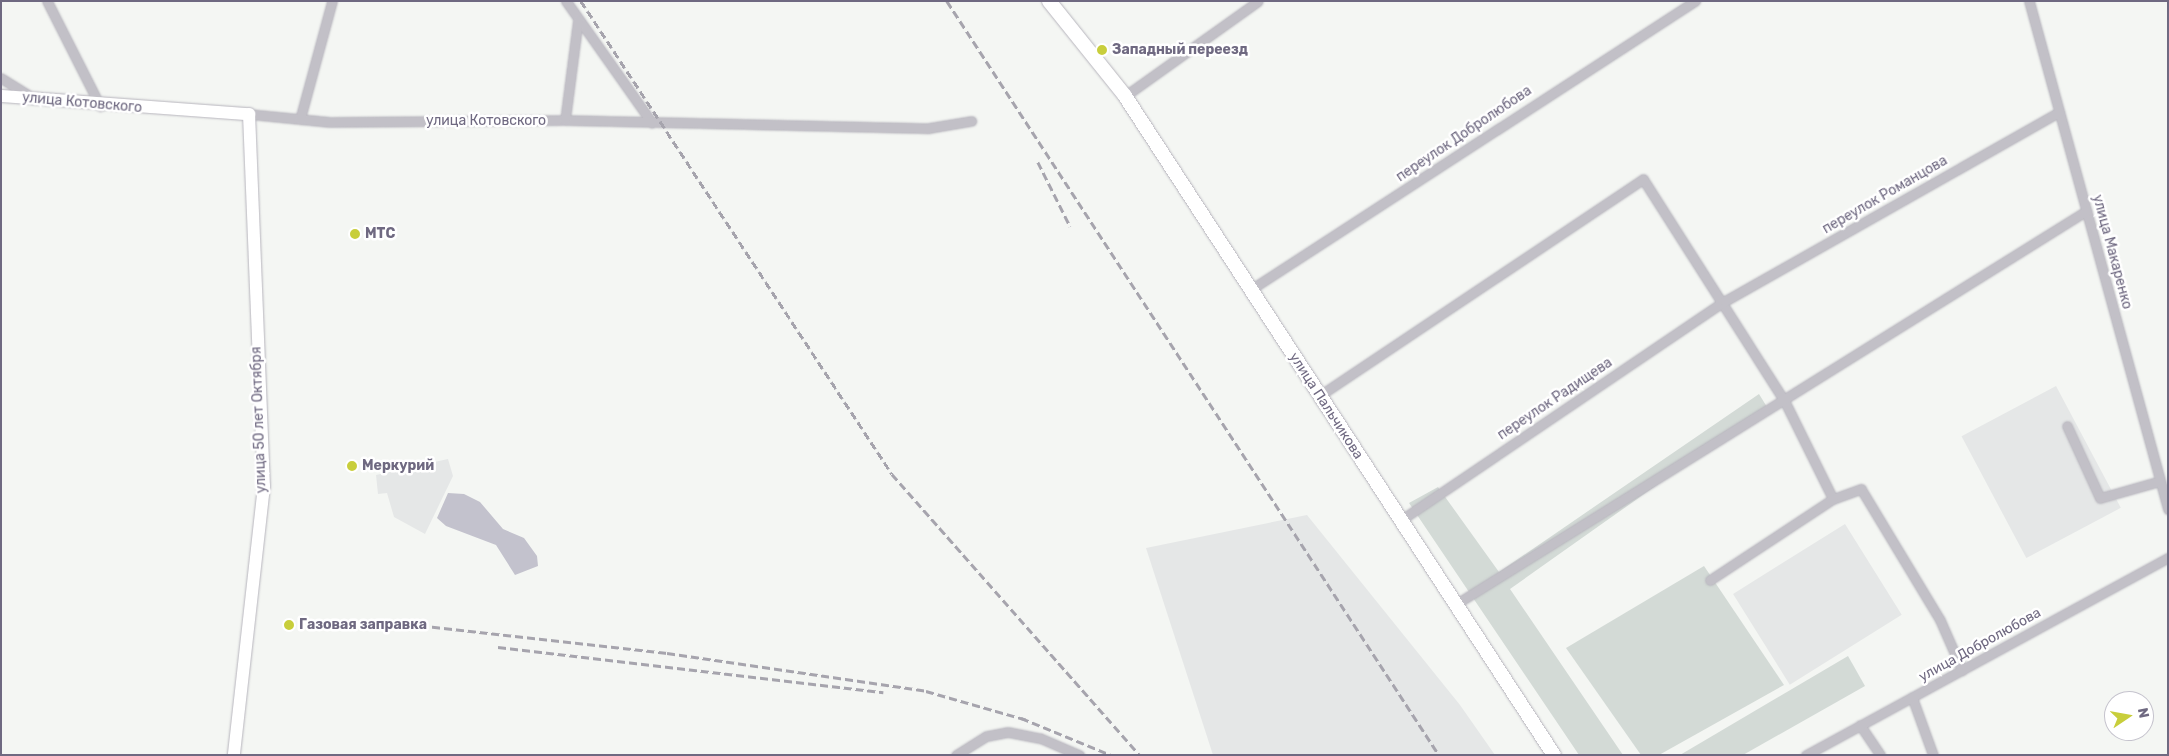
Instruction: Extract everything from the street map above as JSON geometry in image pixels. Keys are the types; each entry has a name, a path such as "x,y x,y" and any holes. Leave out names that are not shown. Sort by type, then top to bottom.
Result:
{"main road":[{"name":"улица Пальчикова","path":"1049,1 1098,58 1125,96 1554,755"},
{"name":"улица Котовского","path":"1,96 100,106 249,114"},
{"name":"улица 50 лет Октября","path":"234,755 264,486 249,114"}],"street":[{"path":"47,1 100,106"},
{"path":"300,119 332,1"},
{"path":"566,1 652,123"},
{"path":"1125,96 1258,1"},
{"name":"переулок Добролюбова","path":"1250,290 1695,1"},
{"name":"улица Макаренко","path":"2029,1 2168,509"},
{"path":"565,120 578,20"},
{"path":"1,78 33,98"},
{"name":"переулок Романцова","path":"1725,301 2059,112"},
{"name":"улица Котовского","path":"249,114 300,119 565,120 928,128 971,121"},
{"path":"1319,396 1643,178 1725,301 1784,400 1833,499"},
{"path":"1456,604 2086,211"},
{"name":"переулок Радищева","path":"1401,520 1725,301"},
{"path":"2067,426 2100,498 2160,481"},
{"path":"1710,580 1833,499 1861,490 1940,620 1962,670"},
{"name":"улица Добролюбова","path":"1806,755 2168,558"},
{"path":"1912,698 1934,755"},
{"path":"1860,725 1880,755"},
{"path":"956,755 987,736 1008,732 1040,738 1079,755"}],"shaded area":[{"path":"2056,386 2121,508 2026,558 1962,436"},
{"path":"1759,394 1767,407 1510,589 1623,755 1579,755 1409,503 1438,487 1499,572"},
{"path":"448,459 453,476 425,534 394,517 387,493 378,494 376,475"},
{"path":"448,493 464,494 480,502 503,529 524,538 537,556 538,566 515,575 496,545 446,526 437,518"},
{"path":"1307,515 1460,705 1495,755 1213,755 1146,548"},
{"path":"1845,524 1902,615 1790,685 1733,594"},
{"path":"1704,566 1784,685 1659,755 1641,755 1566,648"},
{"path":"1848,656 1865,686 1743,755 1680,755"}],"railway":[{"path":"581,1 892,474 1140,755"},
{"path":"947,1 1439,755"},
{"path":"1038,162 1070,226"},
{"path":"408,624 667,653 926,691 1027,720"},
{"path":"498,647 883,692"},
{"path":"1021,718 1111,755"}],"place":[{"name":"Западный переезд","path":"1102,50"},
{"name":"МТС","path":"355,234"},
{"name":"Меркурий","path":"352,466"},
{"name":"Газовая заправка","path":"289,625"}]}
